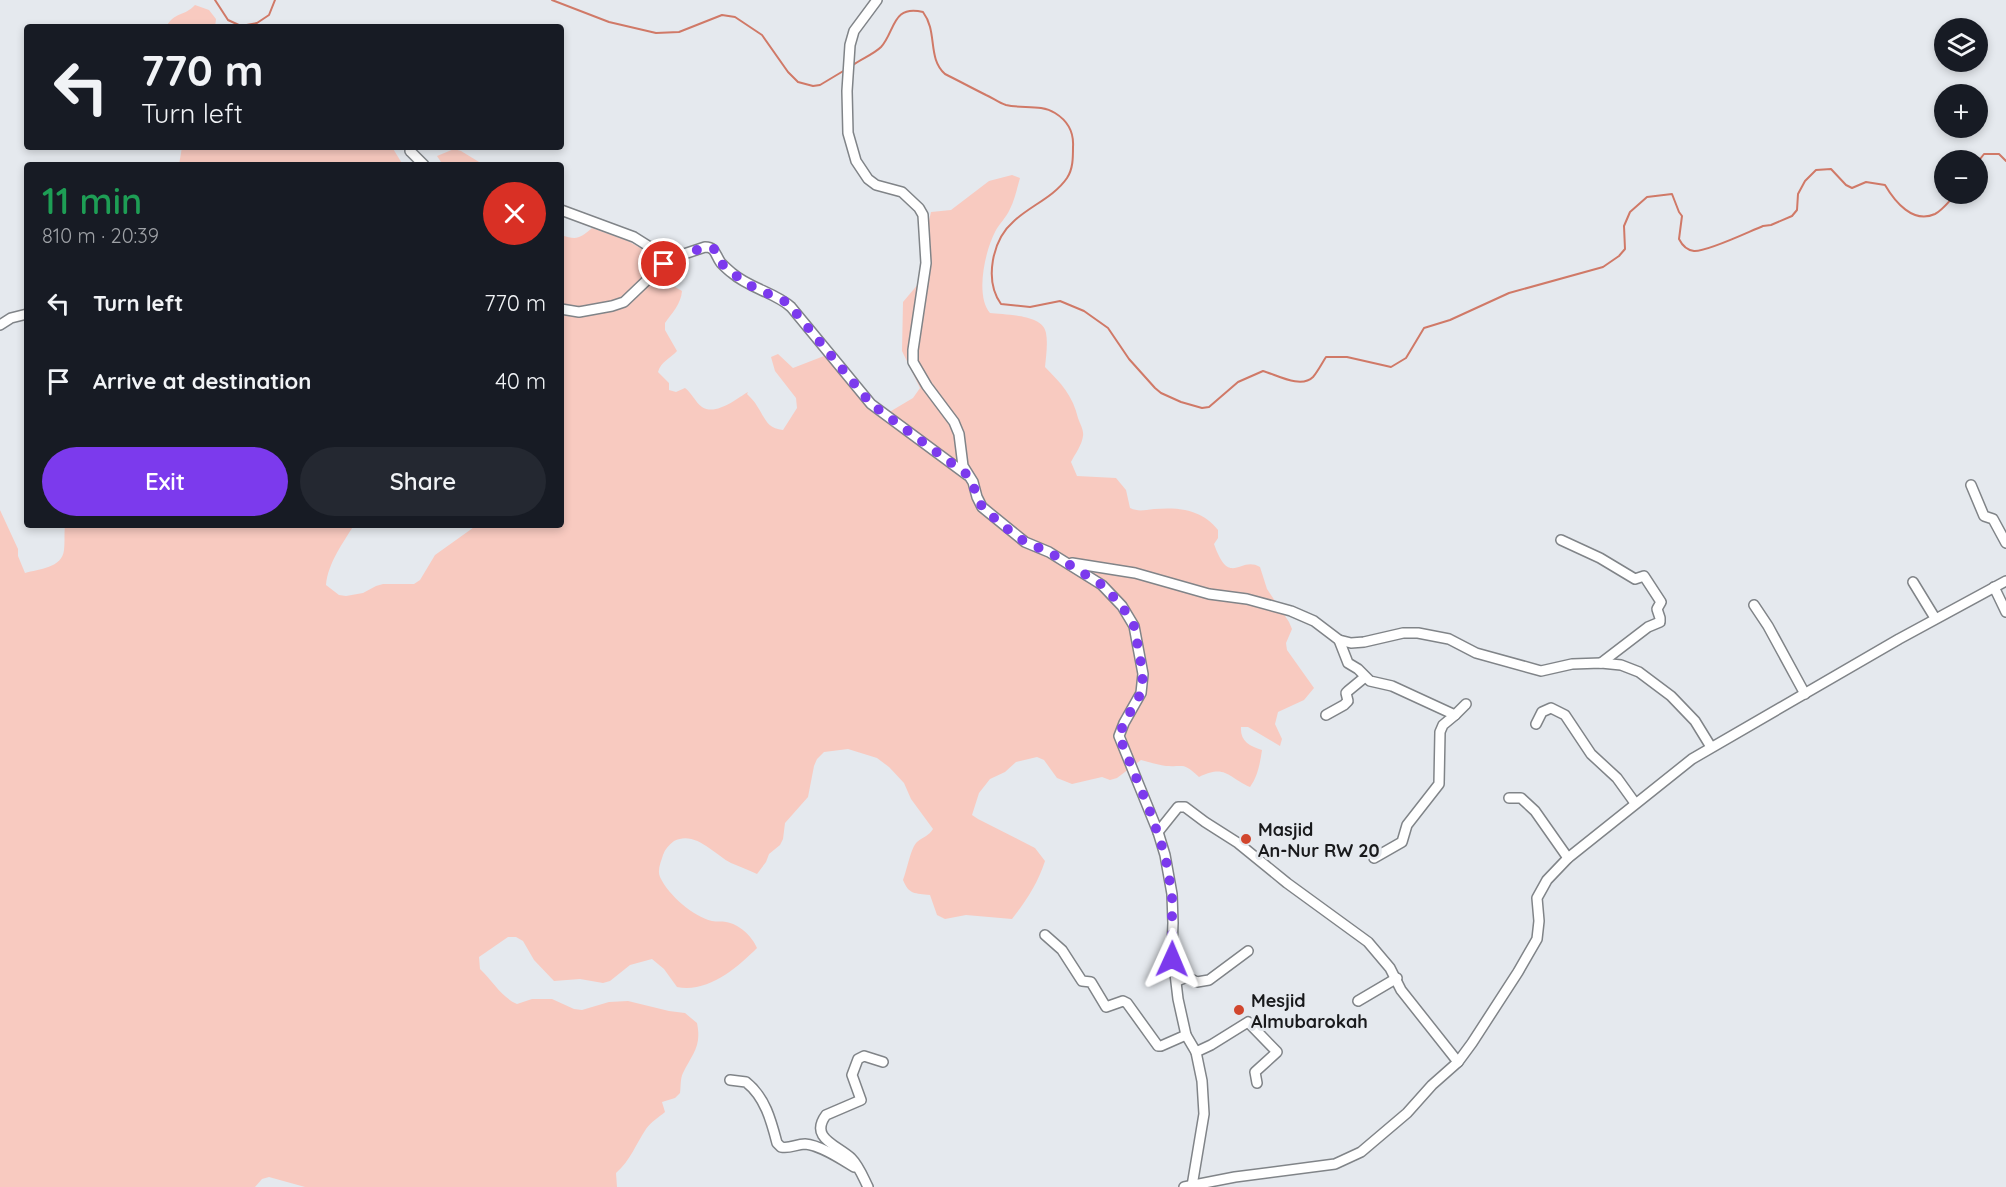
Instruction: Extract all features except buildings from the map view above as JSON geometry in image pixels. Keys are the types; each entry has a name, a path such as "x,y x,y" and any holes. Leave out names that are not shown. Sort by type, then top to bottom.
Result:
{"street":[{"path":"877,0 854,31 850,45 847,91 850,140 860,170 868,179 876,184 902,192 923,215 926,263 913,362 927,386 954,422 961,443 963,466 982,507 1025,542 1067,562 1102,585 1122,606 1134,626 1143,674 1141,693 1119,736 1165,855 1172,894 1172,948 1178,999 1186,1035 1196,1052 1202,1081 1204,1114 1188,1186 1235,1177 1323,1166 1346,1161 1361,1152 1393,1127 1432,1085 1458,1062 1518,972 1537,939 1539,921 1537,898 1547,880 1568,858 1678,768 1711,747 1935,618 2006,580"},
{"path":"410,151 421,162"},
{"path":"564,211 634,237 669,260"},
{"path":"564,310 579,312 624,302 669,260 705,247 712,248 722,264 735,275 753,287 786,302 871,404 969,476"},
{"path":"0,325 11,318 24,315"},
{"path":"1971,485 1984,516 1993,519 2006,543"},
{"path":"1561,540 1600,558 1635,579 1644,576 1661,602 1657,609 1660,622 1648,627 1601,663"},
{"path":"1067,562 1135,573 1166,580 1192,590 1247,599 1291,611 1314,621 1339,640 1357,644 1403,633 1425,634 1449,639 1476,653 1541,671 1572,664 1601,663 1630,668 1656,683 1686,709 1711,747"},
{"path":"1913,582 1935,618"},
{"path":"1994,587 2006,612"},
{"path":"1754,604 1805,694"},
{"path":"1339,640 1348,663 1365,677 1376,683 1396,687 1455,715"},
{"path":"1326,715 1344,705 1348,701 1346,693 1365,677"},
{"path":"1374,858 1402,842 1407,825 1439,784 1440,732 1443,725 1466,704"},
{"path":"1536,724 1542,712 1551,708 1565,716 1591,754 1617,778 1635,803"},
{"path":"1509,798 1521,798 1535,811 1568,858"},
{"path":"1158,832 1178,807 1185,807 1238,843 1287,883 1368,942 1397,978 1401,990 1458,1062"},
{"path":"1045,935 1062,950 1082,981 1090,981 1106,1007 1123,1001 1127,1002 1158,1046 1186,1035"},
{"path":"1177,981 1187,977 1197,982 1209,980 1248,951"},
{"path":"1358,1001 1397,978"},
{"path":"1196,1052 1248,1022 1277,1052 1255,1072 1257,1083"},
{"path":"868,1187 851,1158 823,1137 824,1118 826,1115 861,1100 852,1075 861,1056 883,1062"},
{"path":"730,1080 746,1082 759,1096 765,1105 777,1143 781,1147 810,1145 834,1154 860,1172"}],"shaded area":[{"path":"195,5 209,10 216,19 215,24 168,24 173,18"},
{"path":"182,150 394,150 401,162 180,162"},
{"path":"458,150 479,162 441,162 437,156"},
{"path":"1012,175 1020,178 1012,205 995,232 988,250 982,285 985,305 990,313 1031,319 1043,327 1047,341 1045,367 1070,396 1083,432 1081,443 1071,462 1077,476 1116,478 1126,490 1130,508 1133,509 1181,509 1205,518 1218,530 1218,538 1214,544 1225,565 1230,568 1253,564 1260,567 1267,589 1289,622 1292,629 1286,643 1287,650 1314,688 1304,700 1278,712 1275,724 1282,739 1280,746 1248,727 1241,727 1242,736 1246,742 1262,750 1257,774 1250,787 1226,773 1208,773 1199,777 1184,766 1166,766 1141,760 1117,778 1110,780 1102,777 1072,784 1057,778 1044,760 1037,757 1016,762 1005,772 990,779 979,793 972,815 1035,848 1045,861 1039,877 1027,899 1012,919 966,915 945,919 937,915 930,895 910,891 903,880 915,845 933,829 911,799 904,783 877,758 848,749 824,752 814,766 808,797 785,823 780,845 769,854 757,874 731,863 704,844 689,839 682,838 674,841 664,853 659,874 675,898 705,918 731,923 740,928 757,948 731,971 711,983 689,988 677,987 664,969 652,959 630,965 610,981 603,983 580,979 554,981 534,960 523,941 516,937 508,937 479,957 480,969 502,993 517,1004 532,999 552,999 574,1009 582,1010 609,1002 628,1001 685,1013 697,1023 697,1044 682,1075 680,1093 675,1098 662,1102 665,1112 648,1126 629,1158 616,1173 617,1187 305,1187 269,1177 262,1179 255,1187 0,1187 0,510 18,549 18,556 25,573 49,567 59,561 64,550 65,528 352,528 333,561 326,585 339,595 346,596 363,593 383,584 414,584 420,580 435,555 473,528 564,528 564,236 578,237 592,228 628,241 653,255 646,270 682,291 678,304 665,323 665,330 677,351 663,363 658,372 669,383 669,390 676,392 685,388 697,403 708,409 726,406 748,392 747,394 767,422 773,428 783,430 797,408 796,398 775,371 771,357 778,354 793,368 824,356 881,417 913,398 920,388 902,351 903,302 930,270 928,225 931,212 951,210 989,181"}],"waterway":[{"path":"215,0 228,20 237,24"},
{"path":"252,24 269,15 275,0"},
{"path":"552,0 609,22 656,33 679,32 722,15 735,17 762,35 788,72 798,82 813,86 820,85 845,70"},
{"path":"853,65 881,47 896,21 905,12 923,12 928,20 936,60 945,74 1003,104 1050,110 1063,120 1069,127 1073,142 1070,171 1062,185 1006,229 993,261 993,284 996,294 1001,304 1030,307 1060,301 1084,311 1108,328 1129,359 1161,393 1202,408 1209,407 1238,382 1263,371 1296,381 1308,380 1315,375 1326,357 1347,357 1391,367 1406,358 1424,328 1450,320 1509,293 1603,267 1625,249 1624,226 1630,212 1647,197 1672,194 1682,216 1679,239 1685,247 1694,251 1718,245 1792,216 1797,210 1798,194 1805,181 1816,170 1831,169 1846,185 1852,188 1866,182 1885,185 1899,204 1912,214 1919,216 1935,214 1947,204"},
{"path":"1988,154 1999,154 2006,161"}],"place":[{"name":"Masjid An-Nur RW 20","path":"1246,839"},
{"name":"Mesjid Almubarokah","path":"1239,1010"}],"route":[{"path":"664,264 669,260 710,247 714,249 722,264 735,275 753,287 786,302 871,404 969,476 982,507 1025,542 1067,562 1102,585 1122,606 1134,626 1143,674 1141,693 1119,736 1165,855 1172,894 1172,959"}]}
